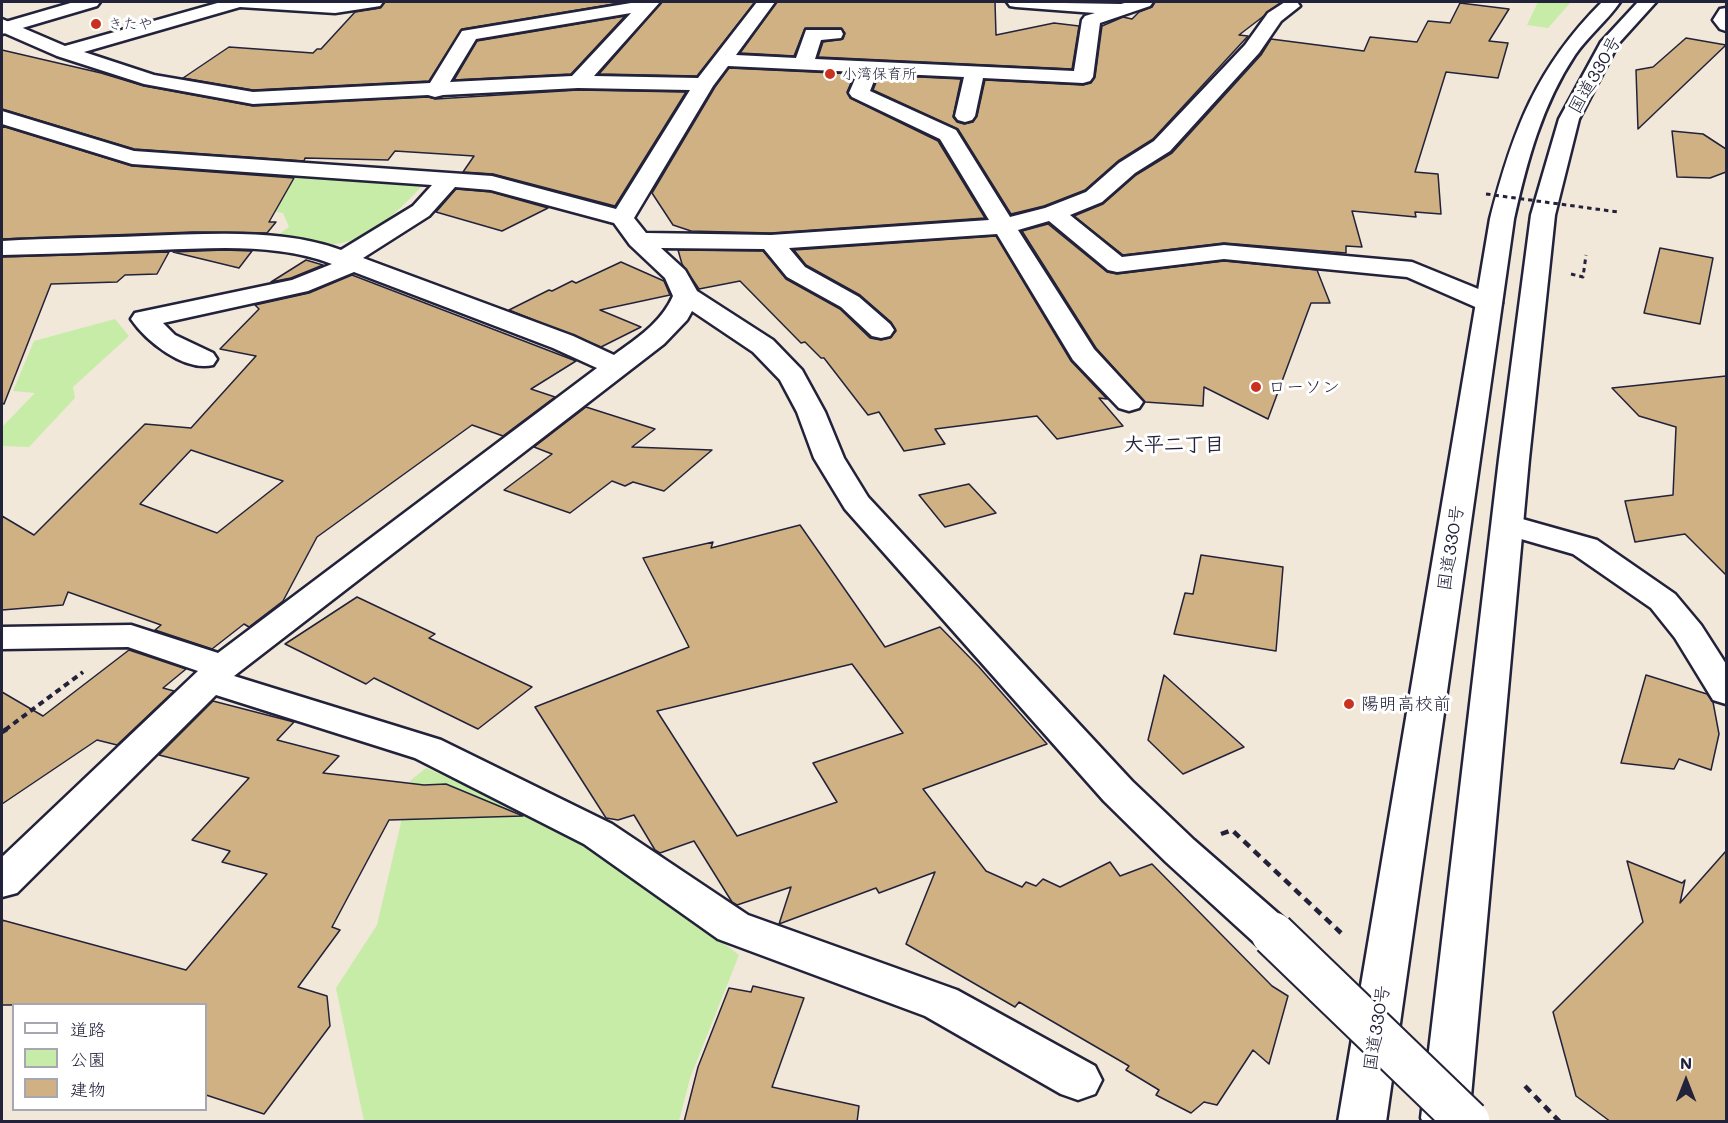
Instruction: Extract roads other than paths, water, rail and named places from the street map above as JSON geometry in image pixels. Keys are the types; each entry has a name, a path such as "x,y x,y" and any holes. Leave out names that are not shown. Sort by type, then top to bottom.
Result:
{"main road":[{"path":"3,27 91,2"},
{"path":"64,52 239,2 335,8 374,2"},
{"path":"622,218 704,84 766,2"},
{"path":"1016,2 1123,9"},
{"path":"723,60 1083,78 1091,20 1144,2"},
{"name":"国道330号","path":"1362,1122 1489,303 1516,158 1531,116 1558,62 1591,20 1611,2"},
{"name":"国道330号","path":"1445,1122 1542,226 1555,165 1569,119 1610,42 1647,2"},
{"path":"435,91 468,35 649,3"},
{"path":"578,82 649,3"},
{"path":"639,240 771,242 1005,226 1053,213 1094,197 1127,168 1162,146 1252,49 1274,17 1291,6"},
{"path":"1726,13 1722,20 1726,25"},
{"path":"3,27 64,52 151,80 253,98 435,91 578,82 704,84"},
{"path":"804,64 813,34 834,34"},
{"path":"870,67 860,93 866,98 948,135 1083,354 1129,402"},
{"path":"965,116 975,72"},
{"path":"2,117 132,157 492,183 622,218 639,240 676,275 686,296 763,346 792,376 811,412 829,458 856,502 1118,791 1180,851 1273,934 1468,1122"},
{"path":"203,359 165,341 144,319 298,286 348,262 421,211 449,180"},
{"path":"1053,213 1117,265 1224,252 1412,270 1489,303"},
{"path":"2,248 220,241 258,243 313,251 563,342 616,367"},
{"path":"771,242 796,272 850,302 881,330"},
{"path":"2,882 217,674 654,338 678,314 686,296"},
{"path":"1508,525 1550,535 1585,547 1663,602 1689,633 1726,692"},
{"path":"2,638 131,636 217,674 428,749 598,834 733,927 942,1003 1078,1080"}],"place":[{"name":"きたや","path":"96,24"},
{"name":"小湾保育所","path":"830,74"},
{"name":"ローソン","path":"1256,387"},
{"name":"陽明高校前","path":"1349,704"}],"district":[{"name":"大平二丁目","path":"1174,445"}]}
